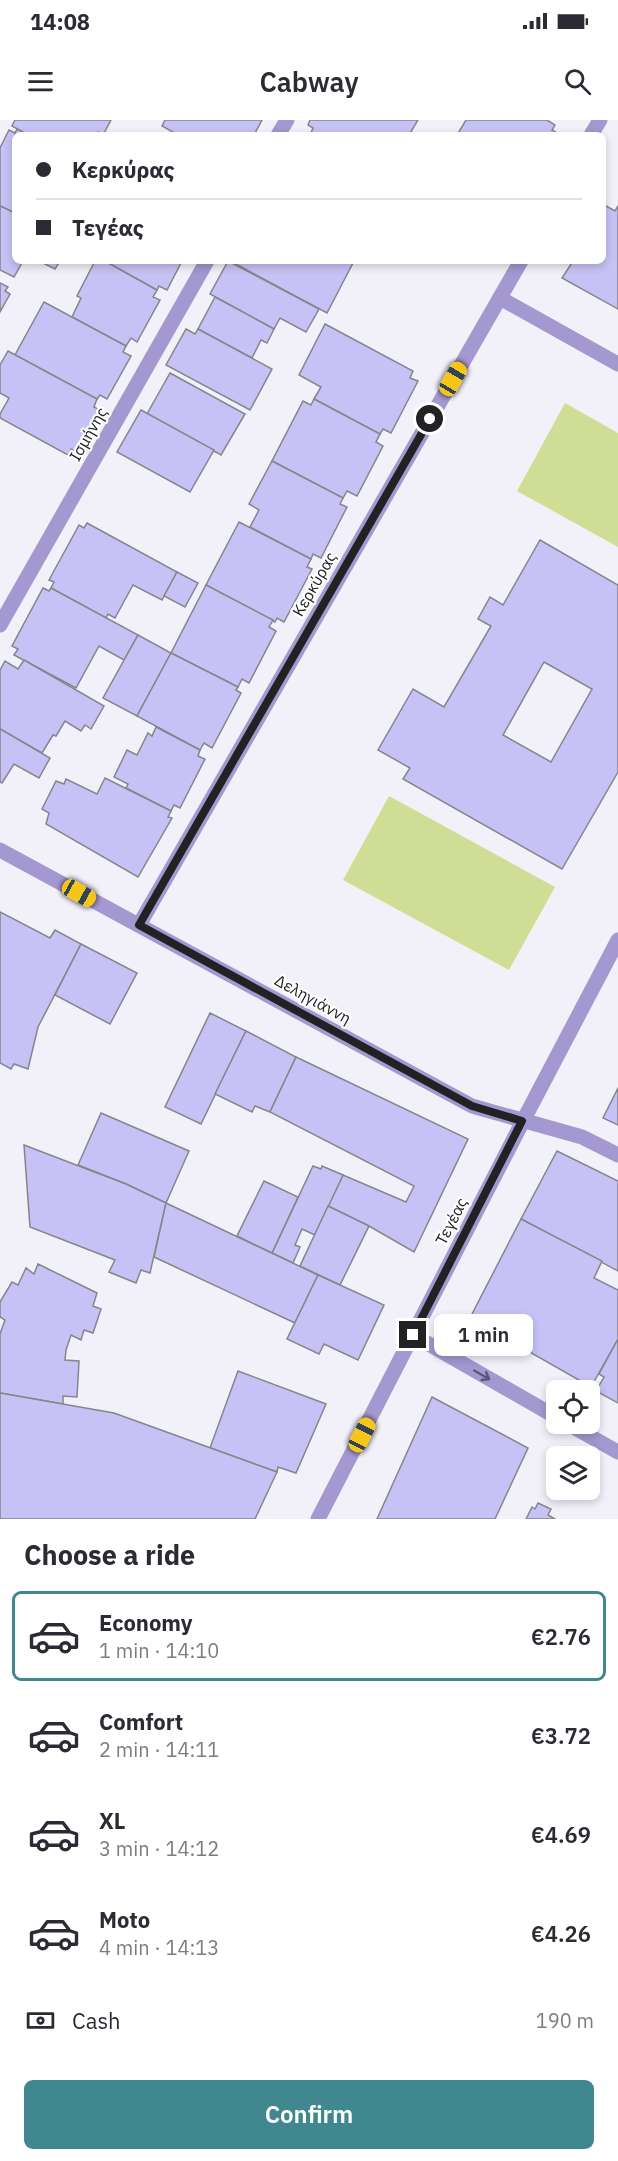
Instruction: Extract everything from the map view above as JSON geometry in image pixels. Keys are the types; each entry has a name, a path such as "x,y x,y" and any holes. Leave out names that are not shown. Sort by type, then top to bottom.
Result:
{"street":[{"name":"Ισμήνης","path":"0,625 205,264"},
{"name":"Κερκύρας","path":"139,925 519,264"},
{"path":"500,298 618,364"},
{"name":"Δεληγιάννη","path":"0,850 472,1106 582,1137 618,1155"},
{"name":"Τεγέας","path":"318,1519 522,1121 618,940"},
{"path":"413,1335 546,1411"},
{"path":"586,1434 618,1452"}],"green space":[{"path":"565,403 618,433 618,547 517,491"},
{"path":"389,796 555,887 509,970 343,880"}],"building":[{"path":"15,120 111,120 105,132 23,132 12,126"},
{"path":"165,120 262,120 256,132 173,132 162,126"},
{"path":"310,120 418,120 411,132 311,132 313,128 308,125"},
{"path":"466,120 547,120 555,125 552,130 556,132 459,132"},
{"path":"9,130 13,132 12,212 0,206 0,148"},
{"path":"0,206 12,212 12,264 21,264 14,277 0,270"},
{"path":"606,206 615,211 618,206 618,309 562,278 571,264 606,264"},
{"path":"45,264 58,264 55,269"},
{"path":"93,264 110,264 157,290 153,297 160,300 137,342 131,338 126,346 72,317 81,298 77,296"},
{"path":"110,264 180,264 167,290 159,286 157,290"},
{"path":"226,264 234,264 319,309 306,332 280,318 274,329 210,294"},
{"path":"236,264 352,264 327,313"},
{"path":"0,283 8,287 5,291 10,294 0,312"},
{"path":"215,297 274,329 267,343 261,340 252,358 198,329"},
{"path":"44,302 126,346 123,352 131,356 107,399 100,395 97,399 15,355"},
{"path":"325,324 413,371 410,378 418,381 391,433 383,429 380,434 314,399 321,387 299,375"},
{"path":"186,329 195,334 198,329 272,369 250,410 166,365"},
{"path":"8,351 97,399 94,407 101,411 78,453 71,449 68,455 0,418 9,398 0,393 0,365"},
{"path":"170,373 245,414 221,455 147,414"},
{"path":"314,399 380,434 376,442 383,446 357,496 347,491 343,498 272,461 303,401 311,405"},
{"path":"141,410 214,450 190,492 117,452"},
{"path":"272,461 343,498 340,504 347,507 321,558 313,554 311,559 250,527 259,510 249,504"},
{"path":"239,522 311,559 307,567 312,569 284,622 277,618 275,622 206,585"},
{"path":"87,523 177,572 162,600 133,585 115,618 108,614 106,618 51,588 54,582 49,580 79,525 84,528"},
{"path":"540,540 618,585 618,772 562,869 403,779 410,768 378,750 413,689 444,707 491,626 478,619 490,597 503,605","holes":["544,662 592,689 551,762 503,735"]},
{"path":"177,572 198,583 185,607 164,596"},
{"path":"206,585 273,620 269,627 276,631 249,683 242,679 238,687 171,653"},
{"path":"43,588 49,591 51,588 138,635 124,660 99,646 76,688 14,655 18,649 12,646"},
{"path":"138,635 171,653 137,716 103,698"},
{"path":"171,653 238,687 236,690 241,693 212,748 204,743 200,750 137,716"},
{"path":"24,660 104,706 91,729 85,725 81,731 65,721 42,753 0,729 0,670 5,661 18,669"},
{"path":"156,727 200,750 198,756 205,759 180,808 174,805 171,811 126,788 128,784 114,777 127,750 137,755 148,733 152,736"},
{"path":"0,729 50,758 39,778 14,764 2,783 0,782"},
{"path":"105,778 171,811 168,817 172,818 138,877 46,824 49,813 42,809 56,781 64,784 66,779 97,794"},
{"path":"0,912 50,938 55,930 81,944 38,1027 28,1069 14,1064 11,1069 0,1063"},
{"path":"81,944 137,973 110,1024 55,995"},
{"path":"210,1013 246,1031 201,1124 165,1107"},
{"path":"246,1031 296,1057 270,1112 255,1106 252,1112 215,1094"},
{"path":"296,1057 468,1139 414,1252 328,1206 343,1175 406,1202 414,1186 270,1112"},
{"path":"618,1088 618,1125 603,1118"},
{"path":"101,1113 189,1151 166,1203 78,1165"},
{"path":"24,1145 126,1184 166,1203 150,1273 141,1270 136,1283 109,1272 115,1260 30,1227"},
{"path":"557,1151 618,1181 618,1271 521,1219"},
{"path":"313,1166 321,1169 322,1166 343,1175 315,1235 302,1229 295,1245 300,1247 293,1263 272,1253"},
{"path":"264,1181 298,1197 272,1253 237,1236"},
{"path":"166,1203 318,1275 295,1323 154,1257"},
{"path":"328,1206 369,1226 340,1285 300,1266"},
{"path":"521,1219 602,1261 594,1278 618,1290 618,1339 595,1380 579,1380 470,1318"},
{"path":"38,1264 97,1293 93,1306 101,1309 93,1333 84,1330 81,1340 71,1335 65,1360 79,1361 77,1397 63,1396 63,1404 0,1393 0,1334 5,1320 0,1317 0,1302 12,1282 18,1285 26,1268 34,1274"},
{"path":"318,1275 384,1305 358,1360 324,1344 319,1354 287,1339"},
{"path":"618,1339 618,1403 600,1393 600,1384 604,1377 599,1374"},
{"path":"238,1371 326,1404 296,1473 278,1467 277,1472 210,1448"},
{"path":"0,1393 114,1413 277,1472 255,1519 0,1519"},
{"path":"432,1397 528,1448 495,1519 377,1519"},
{"path":"538,1503 551,1509 548,1515 555,1519 526,1519 532,1507 535,1509"}],"route":[{"path":"413,1335 522,1121 472,1106 139,925 430,419"}]}
